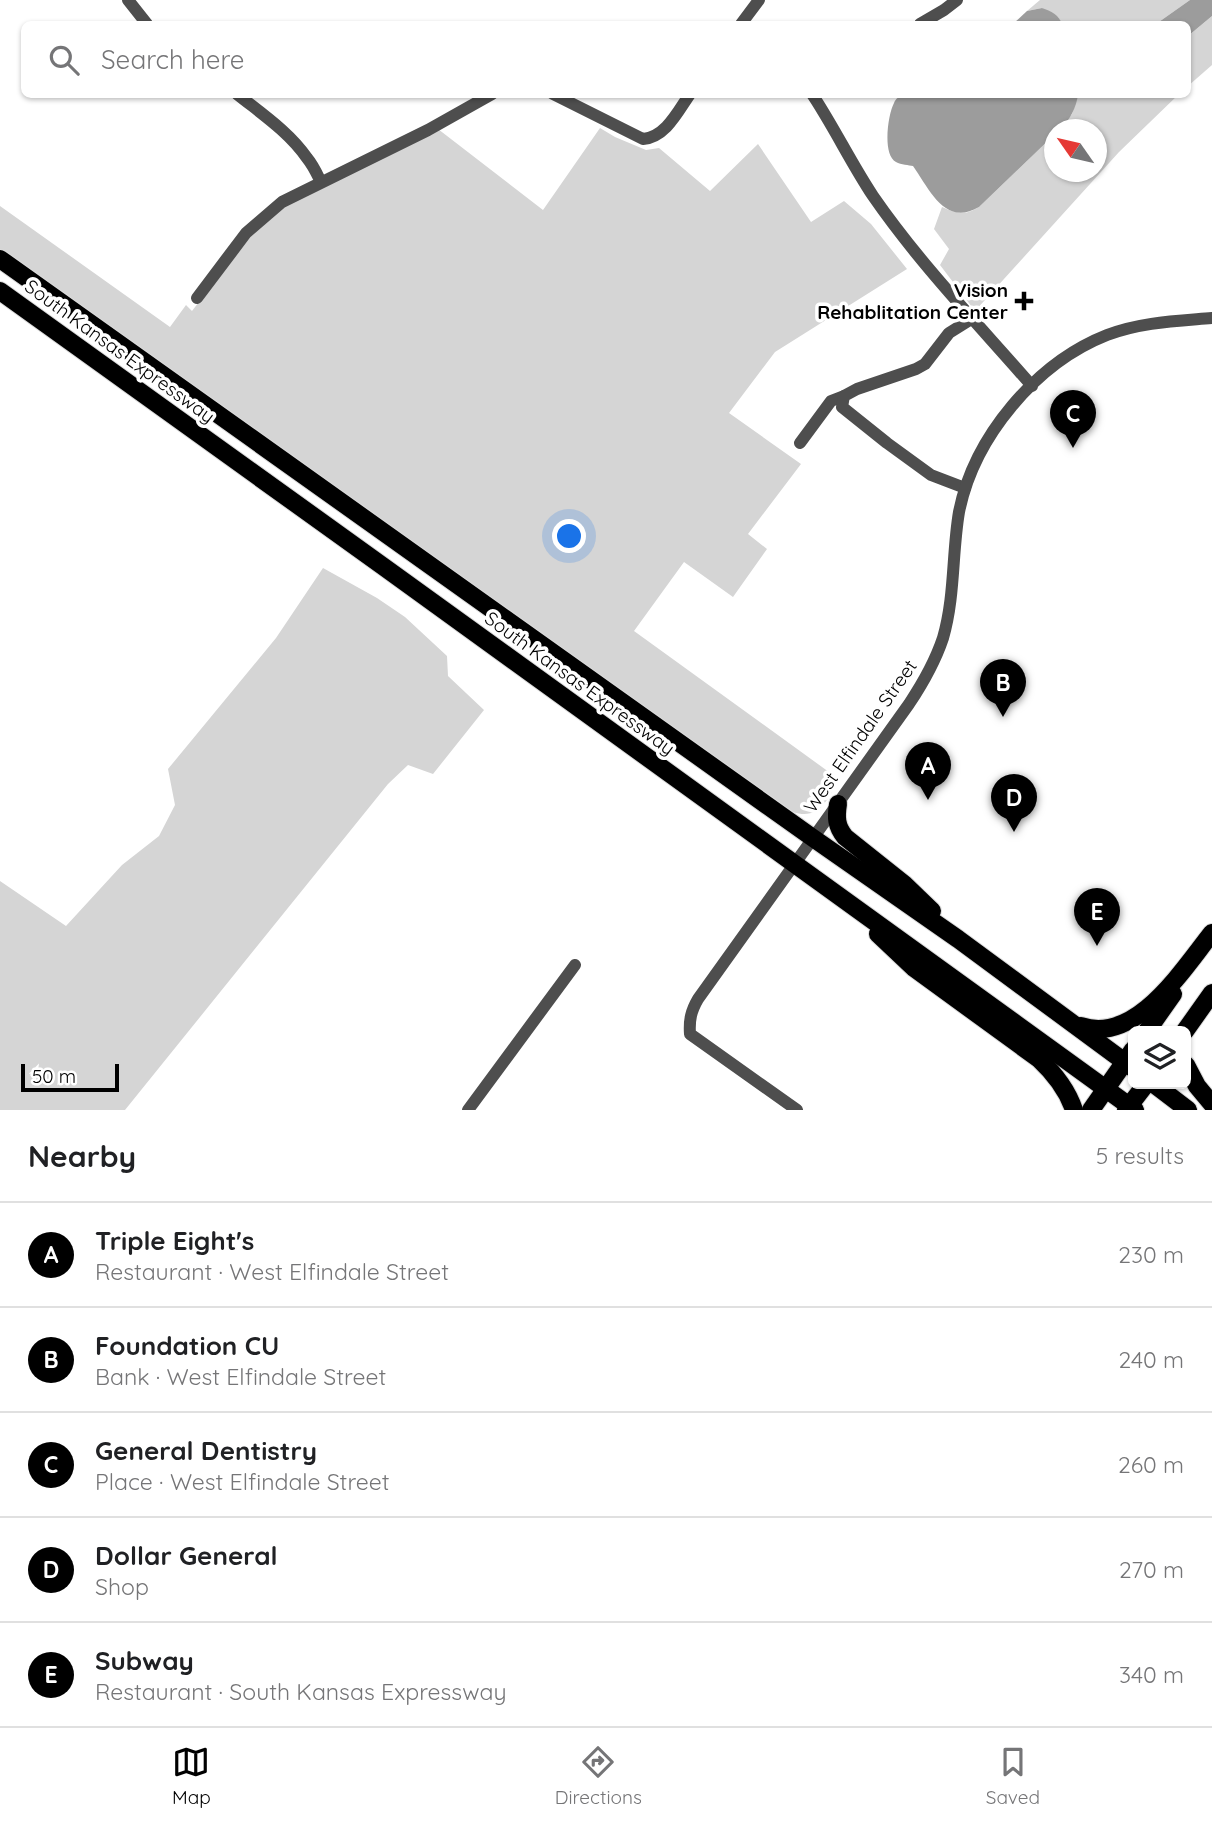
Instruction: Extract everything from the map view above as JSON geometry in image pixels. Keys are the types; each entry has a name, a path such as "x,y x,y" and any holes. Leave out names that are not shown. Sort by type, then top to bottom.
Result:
{"main road":[{"name":"South Kansas Expressway","path":"0,259 1074,1024 1128,1058"},
{"name":"South Kansas Expressway","path":"0,291 795,863 1130,1109"},
{"path":"838,804 837,823 845,837 904,884 958,939"},
{"path":"844,899 914,968 1039,1059 1065,1089 1074,1110"},
{"path":"1074,1024 1088,1028 1108,1028 1137,1016 1170,985 1212,933"},
{"path":"1151,1026 1212,940"},
{"path":"1189,1025 1212,993"},
{"path":"1091,1110 1128,1063"},
{"path":"1191,1075 1212,1104"},
{"path":"1130,1109 1143,1089"},
{"path":"1161,1089 1188,1110"}],"street":[{"path":"128,0 145,21"},
{"path":"743,21 759,0"},
{"path":"925,21 957,0"},
{"path":"242,98 295,142 321,182"},
{"path":"197,298 246,233 282,202 428,130 485,98"},
{"path":"561,98 643,139 653,138 661,132 687,98"},
{"path":"814,98 872,194 916,253 1032,386"},
{"path":"800,443 831,401 925,364 949,333 973,318"},
{"name":"West Elfindale Street","path":"796,1110 690,1034 692,1009 909,704 930,669 943,637 950,602 957,528 965,488 981,449 992,431 1032,386 1086,345 1108,335 1145,325 1212,318"},
{"path":"844,396 842,407 887,443 931,475 965,488"},
{"path":"468,1110 575,965"}],"shaded area":[{"path":"1040,0 1190,0 1160,21 1060,21 1042,8 1027,11"},
{"path":"1190,0 1212,0 1212,16 1191,34 1191,21 1160,21"},
{"path":"1042,8 1060,21 1016,21 1027,11"},
{"path":"1212,16 1212,65 1191,83 1191,34"},
{"path":"898,98 1077,98 1069,119 1044,119 1044,145 979,207 967,212 948,209 932,195 913,166 898,163 892,158 888,143 888,125 894,103"},
{"path":"1077,98 1175,98 1107,165 1107,119 1068,119"},
{"path":"600,128 646,150 659,148 710,191 758,144 811,222 844,201 871,224 907,269 775,352 729,413 801,464 748,534 767,549 733,597 684,562 634,631 840,780 816,811 802,814 793,812 0,250 0,206 170,327 186,305 192,311 248,238 280,208 438,129 543,210"},
{"path":"1044,145 1044,182 1092,182 975,311 940,265 949,249 934,229 942,207 961,213 979,207"},
{"path":"323,568 405,617 447,656 448,676 484,710 433,774 408,765 388,784 125,1110 0,1110 0,881 66,926 122,865 159,836 175,805 168,769 276,638"}],"place":[{"name":"Vision Rehablitation Center","path":"1024,301"},
{"name":"General Dentistry","path":"1073,448"},
{"name":"Foundation CU","path":"1003,717"},
{"name":"Triple Eight's","path":"928,800"},
{"name":"Dollar General","path":"1014,832"},
{"name":"Subway","path":"1097,946"}]}
